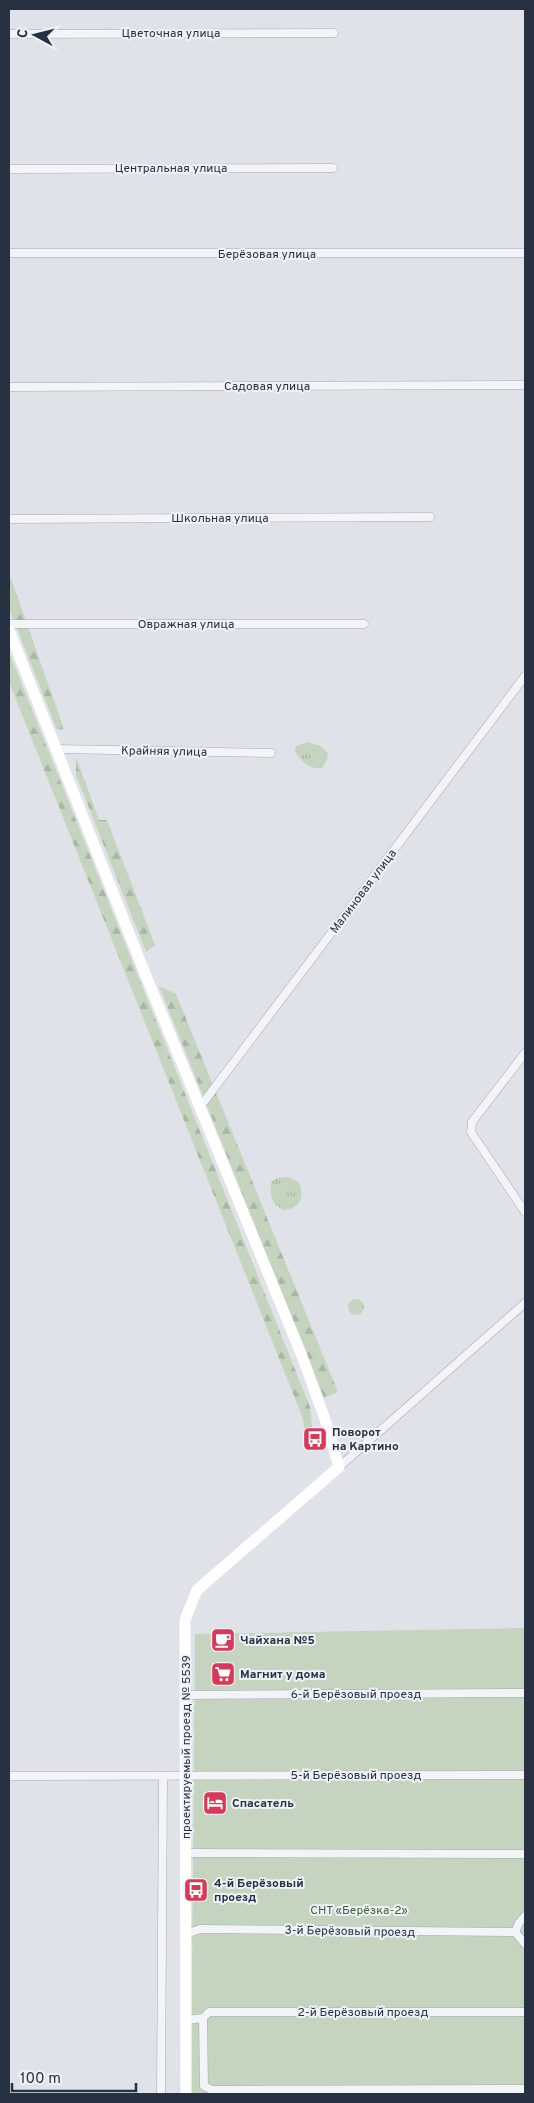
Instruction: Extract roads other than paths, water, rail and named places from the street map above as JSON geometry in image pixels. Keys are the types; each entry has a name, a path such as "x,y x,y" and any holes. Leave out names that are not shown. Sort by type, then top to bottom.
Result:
{"street":[{"name":"Цветочная улица","path":"9,34 334,33"},
{"name":"Центральная улица","path":"9,169 333,168"},
{"name":"Берёзовая улица","path":"9,253 525,253"},
{"name":"Садовая улица","path":"9,387 525,385"},
{"name":"Школьная улица","path":"9,519 430,517"},
{"name":"Овражная улица","path":"9,624 364,624"},
{"path":"9,630 302,1356 327,1425 339,1467 525,1303"},
{"name":"Малиновая улица","path":"200,1107 525,676"},
{"name":"Крайняя улица","path":"56,749 271,753"},
{"path":"525,1053 472,1122 471,1132 525,1212"},
{"name":"проектируемый проезд № 5539","path":"186,2094 185,1620 197,1590 339,1467"},
{"name":"6-й Берёзовый проезд","path":"186,1695 525,1693"},
{"name":"5-й Берёзовый проезд","path":"9,1776 525,1775"},
{"path":"161,2094 163,1776"},
{"path":"186,1853 525,1854"},
{"path":"525,1916 514,1932 525,1944"},
{"name":"3-й Берёзовый проезд","path":"186,1934 200,1929 514,1932"},
{"name":"2-й Берёзовый проезд","path":"186,2020 203,2018 209,2012 525,2012"},
{"path":"203,2018 204,2086 212,2090 525,2089"}],"place":[{"name":"Поворот на Картино","path":"315,1439"},
{"name":"Чайхана №5","path":"223,1640"},
{"name":"Магнит у дома","path":"223,1674"},
{"name":"Спасатель","path":"215,1803"},
{"name":"4-й Берёзовый проезд","path":"196,1890"}],"park label":[{"name":"СНТ «Берёзка-2»","path":"359,1910"}]}
